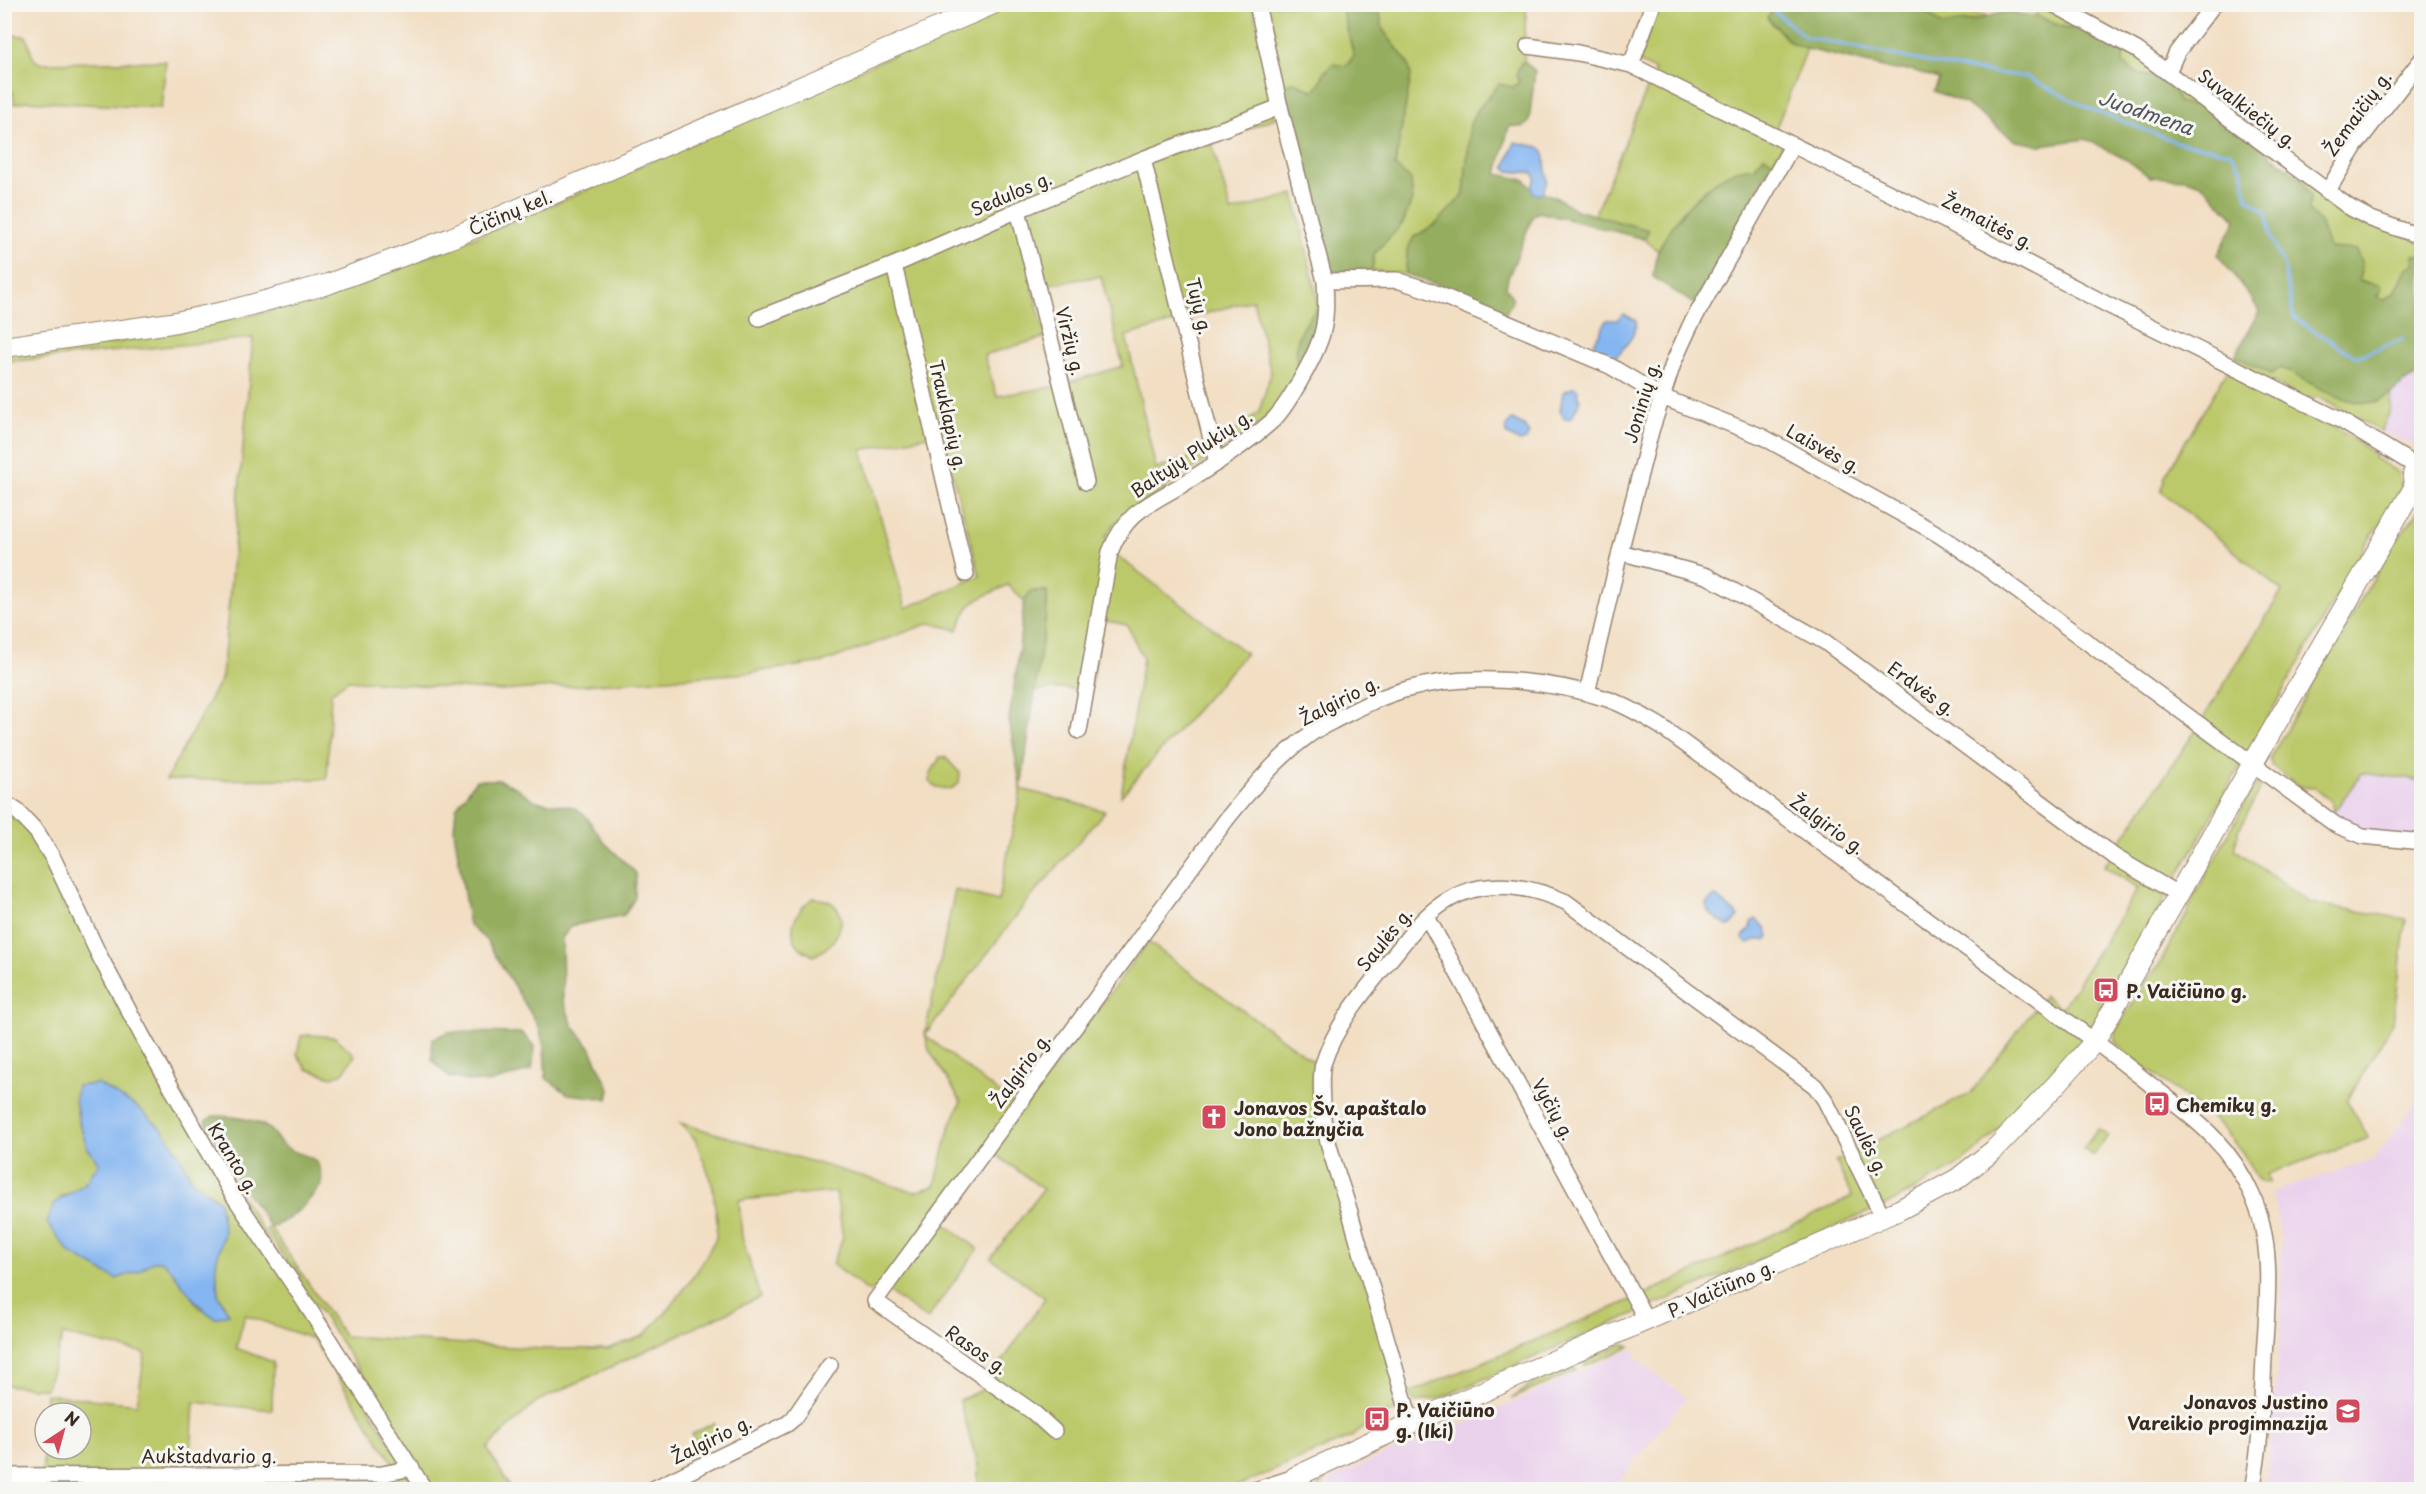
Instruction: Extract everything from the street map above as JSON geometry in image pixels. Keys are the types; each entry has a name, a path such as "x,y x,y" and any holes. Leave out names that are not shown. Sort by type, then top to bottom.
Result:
{"main road":[{"name":"Čičinų kel.","path":"4,347 171,323 228,311 328,284 451,238 993,4"},
{"path":"2419,463 2413,472 2419,493"},
{"name":"P. Vaičiūno g.","path":"1298,1483 1411,1423 1882,1217 1939,1190 1976,1165 2018,1126 2095,1041 2253,763 2388,533 2419,493"}],"street":[{"name":"Baltųjų Plukių g.","path":"1079,731 1110,552 1117,534 1135,514 1217,463 1273,421 1285,406 1321,339 1326,305 1325,281 1280,107 1257,4"},
{"path":"1631,65 1653,4"},
{"name":"Suvalkiečių g.","path":"2053,4 2117,38 2168,72 2327,192 2371,219 2421,237"},
{"path":"2168,72 2177,52 2214,4"},
{"name":"Žemaitės g.","path":"1528,46 1578,53 1631,65 2340,420 2398,454 2419,463"},
{"name":"Žemaičių g.","path":"2327,192 2355,146 2421,59"},
{"name":"Sedulos g.","path":"759,318 894,265 1018,210 1143,159 1280,107"},
{"name":"Joninių g.","path":"1587,693 1620,552 1674,361 1690,326 1792,146"},
{"name":"Tujų g.","path":"1143,159 1217,463"},
{"name":"Viržių g.","path":"1018,210 1086,482"},
{"name":"Trauklapių g.","path":"894,265 966,574"},
{"name":"Laisvės g.","path":"1325,281 1397,280 1428,290 1588,356 1662,397 1763,437 1936,533 2040,606 2348,831 2363,836 2421,842"},
{"name":"Erdvės g.","path":"1620,552 1707,576 1825,642 2115,857 2179,895"},
{"name":"Žalgirio g.","path":"875,1301 1226,820 1271,767 1310,734 1370,702 1409,688 1446,681 1488,679 1587,693 1630,708 1660,726 2095,1041"},
{"name":"Kranto g.","path":"4,803 17,811 37,832 54,860 99,955 145,1041 231,1192 299,1293 425,1490"},
{"name":"Saulės g.","path":"1411,1423 1323,1119 1322,1066 1337,1031 1416,927 1448,901 1469,890 1490,886 1517,886 1543,892 1566,902 1815,1086 1825,1100 1882,1217"},
{"name":"Vyčių g.","path":"1427,916 1647,1321"},
{"path":"2095,1041 2212,1134 2238,1168 2259,1214 2266,1250 2266,1318 2259,1446 2252,1490"},
{"name":"Rasos g.","path":"875,1301 1033,1412 1054,1431"},
{"name":"Žalgirio g.","path":"651,1490 787,1424 793,1419 830,1365"},
{"name":"Aukštadvario g.","path":"4,1476 382,1474 412,1468"},
{"path":"1255,1490 1298,1483"}],"shaded area":[{"path":"2416,375 2421,375 2421,448 2419,449 2381,431 2391,409 2391,394 2400,384"},
{"path":"2362,773 2421,781 2421,850 2345,839 2333,813"},
{"path":"2421,1095 2421,1489 2342,1489 2336,1485 2332,1489 2265,1489 2281,1322 2281,1240 2272,1192 2374,1160"},
{"path":"1632,1349 1638,1360 1686,1398 1612,1489 1325,1489 1332,1478 1404,1446 1426,1441"}],"green space":[{"path":"1010,4 1253,5 1277,117 1212,144 1231,212 1294,194 1319,307 1298,372 1282,400 1262,422 1115,522 1105,538 1116,555 1246,653 1121,796 1143,658 1127,625 1103,620 1090,693 1066,688 1034,691 1047,608 1047,591 1031,591 1024,601 1008,585 982,597 971,605 958,630 930,623 824,662 749,673 501,691 348,680 331,693 327,779 166,780 222,677 253,338 5,362 4,357 118,342 270,311 375,278 561,201","holes":["1101,276 1123,366 1057,386 997,396 984,355 1046,337 1032,287","1253,300 1271,373 1259,412 1206,453 1156,469 1126,336","941,433 980,576 906,608 862,450"]},
{"path":"1263,5 1341,5 1354,56 1346,66 1324,71 1319,86 1314,91 1294,82 1279,85"},
{"path":"1341,5 1378,5 1383,30 1408,63 1411,75 1395,166 1411,180 1412,199 1403,223 1374,254 1372,271 1331,272 1322,261 1279,85 1294,82 1314,91 1333,64 1346,66 1354,56"},
{"path":"1378,5 1527,5 1523,50 1525,62 1521,63 1519,82 1513,87 1499,85 1475,113 1470,126 1464,194 1436,224 1414,237 1407,250 1406,274 1372,271 1374,254 1403,223 1412,198 1411,180 1395,166 1408,63 1383,30"},
{"path":"1658,5 1780,5 1767,18 1790,42 1807,49 1776,128 1787,138 1773,162 1764,156 1754,168 1682,211 1658,251 1644,239 1648,230 1594,216 1655,70 1638,62"},
{"path":"1780,5 1816,5 1822,9 1839,9 1846,5 1918,5 1942,25 1980,19 2004,12 2036,16 2068,29 2079,25 2123,47 2123,63 2139,75 2161,78 2176,93 2178,102 2190,105 2203,103 2300,177 2310,195 2309,211 2320,223 2329,248 2356,250 2362,264 2359,281 2380,285 2382,289 2377,296 2384,300 2395,293 2407,268 2415,264 2414,255 2421,255 2421,375 2406,381 2383,399 2358,402 2331,394 2281,368 2271,374 2235,356 2259,312 2252,299 2218,255 2236,220 2203,185 2187,179 2150,177 2127,160 2086,139 2040,145 2016,141 1966,104 1934,91 1939,79 1912,70 1896,70 1807,49 1790,42 1767,17"},
{"path":"1918,5 1932,5 1990,17 1942,25"},
{"path":"2040,5 2044,5 2079,25 2068,29 2036,16"},
{"path":"4,35 26,36 33,58 39,63 166,61 161,108 26,101 14,104 13,93 6,92"},
{"path":"2123,47 2203,103 2190,105 2178,102 2161,78 2140,75 2123,63"},
{"path":"1525,62 1535,71 1529,122 1524,127 1509,126 1497,174 1525,180 1537,194 1543,192 1576,210 1649,230 1644,239 1539,212 1533,216 1508,278 1506,287 1513,299 1504,317 1442,286 1406,274 1407,250 1414,237 1436,224 1464,194 1470,125 1475,113 1499,84 1513,87 1519,82 1516,74 1521,63"},
{"path":"1764,156 1773,162 1694,304 1653,277 1659,249 1686,209 1712,184 1740,169 1754,168"},
{"path":"2300,177 2421,243 2421,255 2415,255 2415,265 2407,268 2395,293 2384,300 2339,262 2309,211 2310,195"},
{"path":"1319,307 1317,338 1298,372 1296,352 1299,336 1306,322"},
{"path":"2235,356 2271,374 2280,368 2376,402 2391,394 2391,409 2381,431 2318,397 2305,399 2232,361"},
{"path":"2227,371 2338,429 2375,455 2374,458 2398,472 2402,489 2395,499 2397,501 2368,541 2133,955 2116,976 2100,1003 2100,1013 2078,1046 1983,1145 1957,1166 1894,1201 1440,1398 1418,1402 1413,1400 1409,1393 1643,1295 1852,1197 1836,1161 1971,1093 2044,996 2062,1008 2138,888 2104,866 2196,730 2282,591 2161,491 2165,476"},
{"path":"2421,508 2421,781 2362,773 2333,813 2332,802 2315,788 2300,787 2271,765 2270,758 2394,543"},
{"path":"1031,591 1047,591 1047,608 1021,789 1009,720 1024,601"},
{"path":"940,757 945,757 960,773 959,783 950,790 933,786 929,781"},
{"path":"476,780 499,780 515,787 536,801 573,807 586,816 604,842 636,873 635,898 624,915 571,926 562,938 563,1000 573,1026 590,1047 610,1090 608,1099 568,1094 546,1078 544,1047 539,1027 486,940 469,925 454,830 456,808"},
{"path":"2261,782 2259,791 2238,833 2236,850 2310,903 2406,919 2393,1022 2347,1101 2369,1138 2267,1174 2269,1182 2263,1183 2257,1179 2243,1154 2224,1130 2209,1115 2123,1051 2115,1041 2115,1032 2144,984 2159,965 2256,784"},
{"path":"1021,789 1105,811 1026,903 925,1035 955,890 998,901"},
{"path":"5,811 26,828 39,846 64,896 61,902 64,909 70,910 418,1489 401,1489 395,1466 313,1339 245,1315 236,1348 273,1362 272,1410 194,1402 189,1489 107,1486 106,1490 5,1489 5,1483 42,1484 43,1461 93,1461 93,1401 46,1401 46,1394 137,1404 145,1353 63,1335 46,1389 5,1385","holes":["98,1084 180,1156 192,1181 219,1201 224,1232 216,1263 218,1295 229,1314 199,1308 184,1284 163,1261 153,1261 139,1271 61,1197 84,1184 99,1163 88,1146 80,1126 76,1106 77,1086"]},
{"path":"813,898 830,902 835,906 841,918 838,933 831,943 814,956 797,944 793,929 799,912"},
{"path":"1148,942 1313,1061 1317,1066 1400,1404 1392,1414 1390,1412 1366,1424 1353,1436 1231,1489 976,1489 978,1488 978,1465 959,1400 984,1389 1045,1298 991,1258 1043,1189 991,1151 941,1221 978,1249 927,1319 881,1287 869,1292 832,1264 843,1238 836,1192 739,1200 742,1237 760,1297 536,1402 487,1448 511,1489 431,1489 355,1364 266,1230 270,1227 344,1336 544,1349 607,1349 643,1336 670,1308 698,1270 716,1238 717,1220 712,1182 695,1139 680,1123 915,1192 935,1186 949,1129 961,1101 929,1050 925,1035 1022,1111"},
{"path":"448,1032 522,1033 535,1047 532,1070 489,1083 449,1077 432,1060 432,1039"},
{"path":"301,1036 335,1037 355,1055 343,1073 332,1077 307,1069 297,1054"},
{"path":"213,1116 248,1120 268,1128 290,1150 314,1160 321,1173 322,1184 292,1215 270,1227 232,1171 205,1121"},
{"path":"2098,1129 2108,1136 2093,1156 2083,1149"},
{"path":"1622,1344 1630,1347 1584,1366 1585,1360"},
{"path":"1572,1366 1577,1370 1511,1399 1537,1381"},
{"path":"714,1423 720,1437 699,1448 692,1434"},
{"path":"1422,1433 1425,1437 1404,1442 1329,1474 1320,1489 1317,1489 1325,1474"}],"water":[{"path":"1515,142 1539,147 1544,151 1547,181 1543,192 1537,195 1532,192 1531,187 1536,178 1533,173 1508,171 1505,167"},
{"path":"1624,314 1636,321 1635,331 1622,351 1614,358 1597,349 1594,343 1607,320 1617,320"},
{"path":"1574,387 1578,390 1580,401 1571,418 1565,419 1560,411 1563,392"},
{"path":"1512,420 1524,426 1529,433 1526,440 1520,442 1506,434 1507,425"},
{"path":"1715,896 1739,916 1731,925 1727,926 1708,912 1706,904"},
{"path":"1756,919 1767,929 1769,937 1766,940 1755,940 1749,943 1743,939 1744,935"},
{"path":"98,1084 136,1106 163,1130 180,1156 192,1181 219,1201 224,1232 216,1263 218,1295 229,1314 215,1318 207,1312 163,1261 153,1261 139,1271 116,1279 70,1253 47,1223 54,1203 85,1184 99,1163 87,1147 75,1100 77,1086"}],"waterway":[{"name":"Juodmena","path":"1766,4 1805,37 1951,67 2027,77 2088,108 2176,142 2230,152 2242,170 2247,198 2267,212 2271,238 2284,267 2294,318 2356,357 2403,339"}],"place":[{"name":"P. Vaičiūno g.","path":"2106,990"},
{"name":"Chemikų g.","path":"2157,1104"},
{"name":"Jonavos Šv. apaštalo Jono bažnyčia","path":"1214,1117"},
{"name":"Jonavos Justino Vareikio progimnazija","path":"2348,1411"},
{"name":"P. Vaičiūno g. (Iki)","path":"1377,1419"}]}
